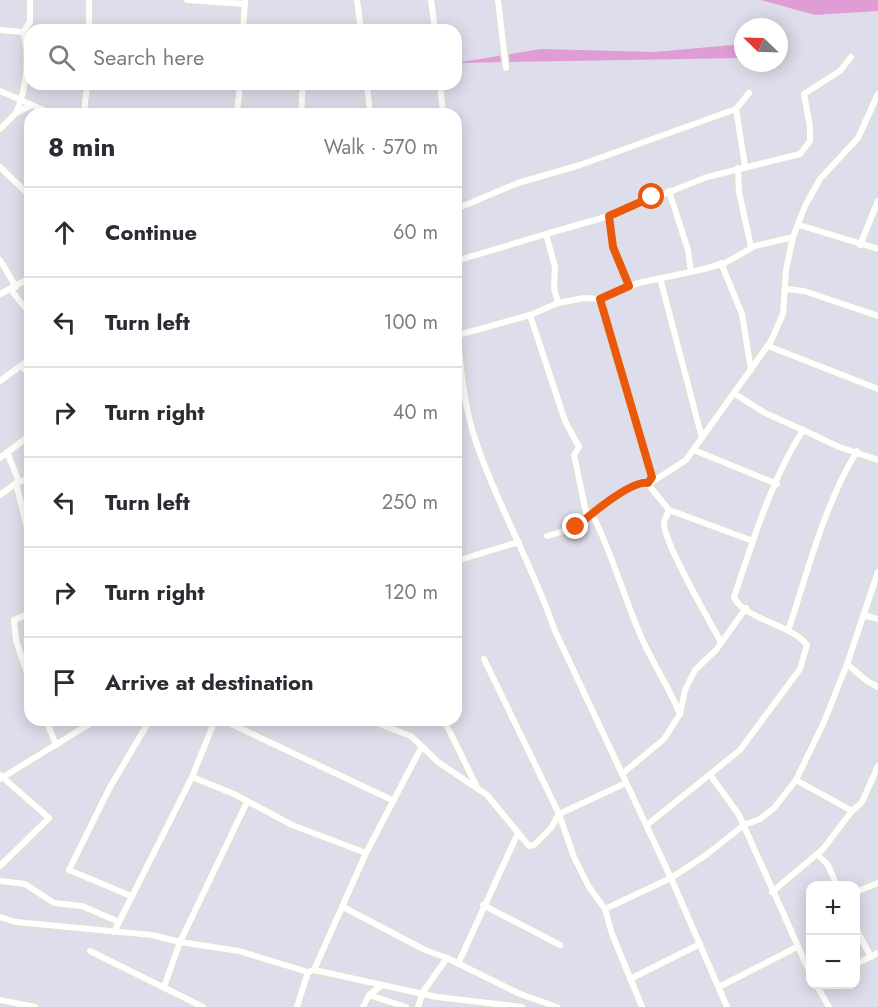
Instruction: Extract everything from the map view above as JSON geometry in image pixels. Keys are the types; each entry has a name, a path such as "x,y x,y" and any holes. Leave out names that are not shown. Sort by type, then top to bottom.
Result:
{"street":[{"path":"29,24 30,0"},
{"path":"89,0 89,24"},
{"path":"187,0 245,2 243,24"},
{"path":"357,0 360,24"},
{"path":"431,0 434,24"},
{"path":"498,0 506,68"},
{"path":"0,30 23,32 24,38"},
{"path":"462,259 609,216 669,191 738,168 800,154 810,141 804,94 840,71 851,57"},
{"path":"16,113 22,99 24,74"},
{"path":"85,108 86,90"},
{"path":"238,108 239,90"},
{"path":"301,108 303,90"},
{"path":"368,90 369,108"},
{"path":"441,90 442,108"},
{"path":"0,91 39,108"},
{"path":"462,206 518,183 580,165 736,109 749,93"},
{"path":"548,536 576,527 590,516 646,483 678,467 735,394 779,326 786,289 786,270 805,206 820,179 858,138 878,94"},
{"path":"26,108 32,105"},
{"path":"0,129 16,113 24,109"},
{"path":"736,109 745,166"},
{"path":"0,166 24,188"},
{"path":"738,168 739,192 751,247"},
{"path":"669,191 688,250 692,272"},
{"path":"860,245 878,201"},
{"path":"609,216 613,247 629,286"},
{"path":"799,225 878,249"},
{"path":"546,234 555,267 558,303"},
{"path":"462,330 530,315 558,303 584,298 600,299 629,286 722,263 751,247 794,237"},
{"path":"0,260 24,304"},
{"path":"722,263 742,314 751,371"},
{"path":"660,278 702,438"},
{"path":"0,294 24,282"},
{"path":"786,289 804,291 878,316"},
{"path":"600,299 633,417 652,472 646,483"},
{"path":"530,315 565,421 579,447 574,455 590,516 610,550 642,639 681,714"},
{"path":"768,346 878,389"},
{"path":"0,381 22,366 24,368"},
{"path":"735,394 765,414 839,447 878,460"},
{"path":"462,400 475,441 542,593 555,631 647,825 727,1007"},
{"path":"647,825 711,776 755,734 800,669 807,645 802,638 763,620 734,597 753,541 803,430"},
{"path":"0,458 24,440"},
{"path":"693,450 777,484"},
{"path":"788,631 822,531 846,470 857,452"},
{"path":"7,453 18,483 24,512"},
{"path":"0,495 24,480"},
{"path":"646,483 669,510 753,541"},
{"path":"669,510 664,522 665,530 682,569 721,642"},
{"path":"462,559 519,542"},
{"path":"605,909 671,878 706,855 744,825 760,819 774,808 796,780 824,722 847,664 878,572"},
{"path":"622,774 664,739 681,714 684,690 689,680 746,608"},
{"path":"863,615 878,619"},
{"path":"24,616 14,620 16,640 24,664"},
{"path":"484,659 559,814 574,857 590,888 605,909 642,1007"},
{"path":"847,664 878,687"},
{"path":"48,726 56,745"},
{"path":"0,866 49,818 0,778 86,726"},
{"path":"131,896 69,870 109,789 146,726"},
{"path":"114,932 192,777 213,726"},
{"path":"235,726 392,800"},
{"path":"385,726 411,736 421,748 487,795 529,846 534,845 550,828 559,814 626,783"},
{"path":"447,726 479,790"},
{"path":"297,1007 311,971 343,907 366,853 421,748"},
{"path":"772,892 817,854 832,838 852,811 862,802 878,766"},
{"path":"711,776 744,825 806,965"},
{"path":"192,777 292,825 366,853"},
{"path":"796,780 852,811"},
{"path":"164,987 180,942 247,802"},
{"path":"458,964 483,905 518,833"},
{"path":"817,854 828,865 835,881"},
{"path":"0,881 25,884 54,903 82,906 119,922"},
{"path":"860,890 878,883"},
{"path":"483,905 560,945"},
{"path":"343,907 425,950 447,958 547,1006 557,1007"},
{"path":"0,917 16,922 152,935 180,942 239,951 311,971 423,992 437,997 522,1007"},
{"path":"858,935 871,957"},
{"path":"630,979 700,944"},
{"path":"719,987 797,947"},
{"path":"90,951 203,1007"},
{"path":"860,962 878,953"},
{"path":"418,1007 423,992 447,958"},
{"path":"363,1007 369,995 382,985"},
{"path":"819,989 829,1007"},
{"path":"369,995 406,1007"},
{"path":"0,1000 34,1007"}],"shaded area":[{"path":"761,0 878,0 878,11 815,15"},
{"path":"734,45 734,58 462,63 541,49 655,52"}],"route":[{"path":"576,527 603,505 642,482 648,483 652,477 600,299 629,286 613,247 609,216 652,197"}]}
